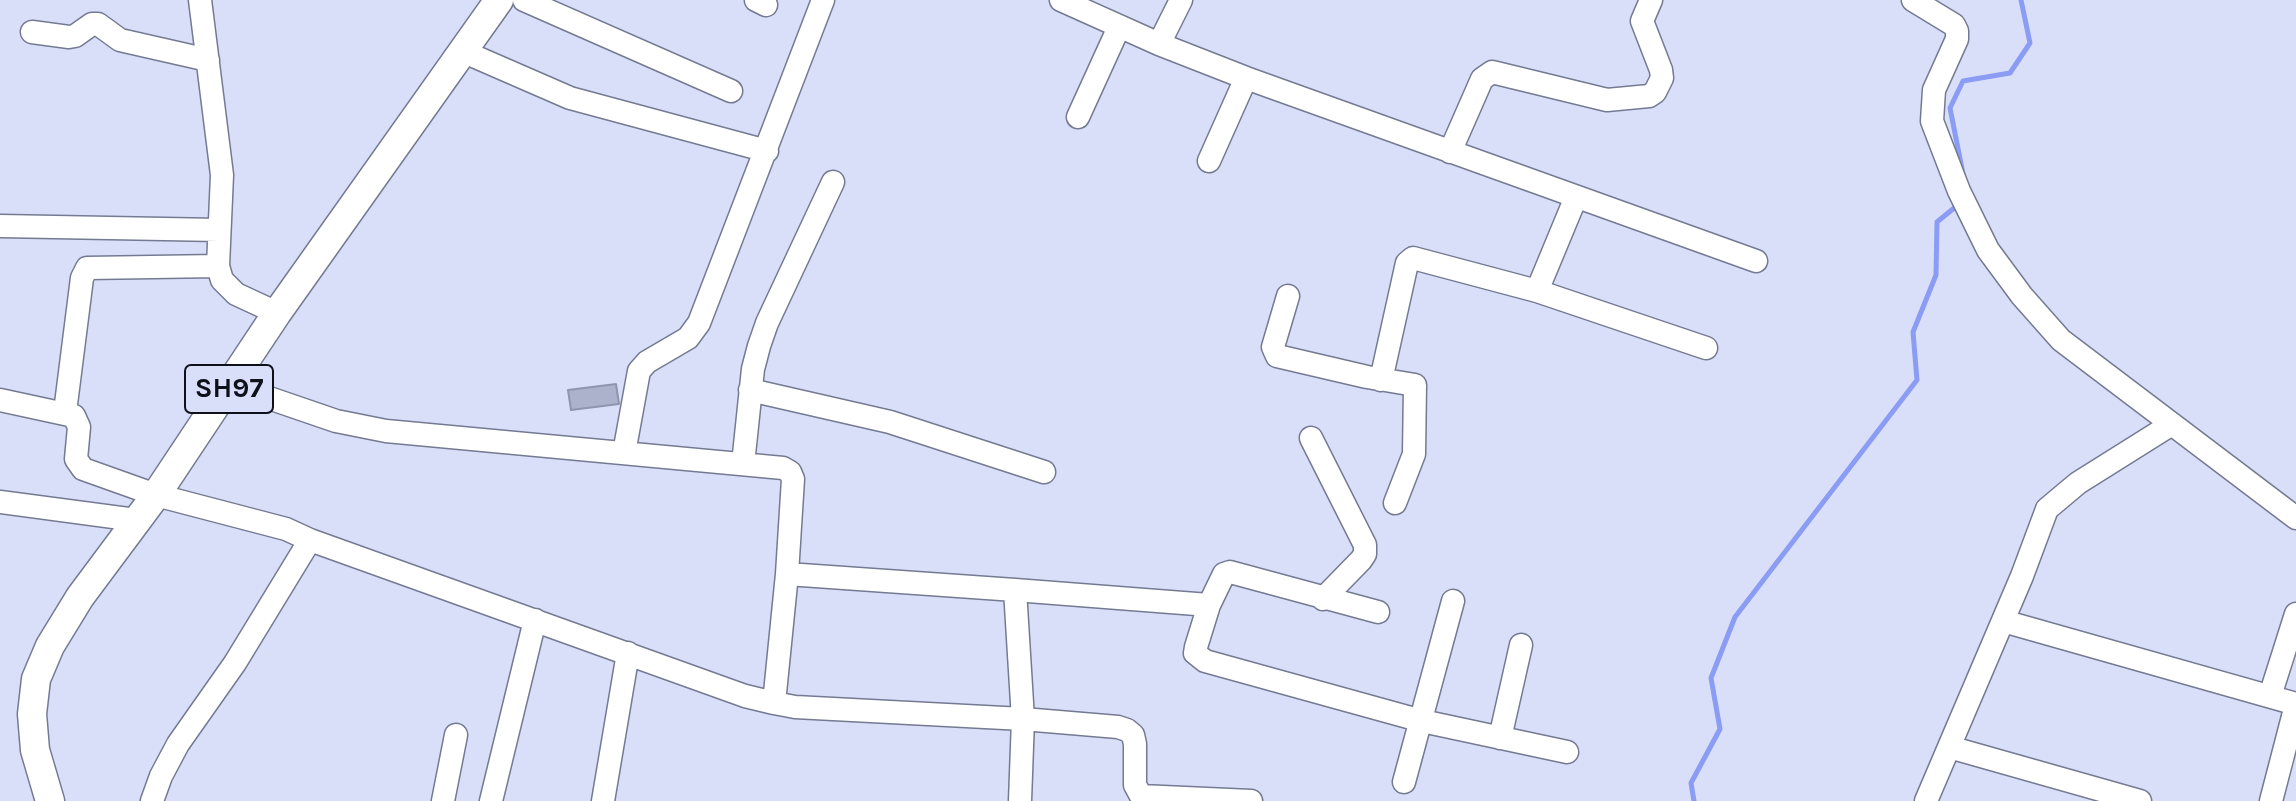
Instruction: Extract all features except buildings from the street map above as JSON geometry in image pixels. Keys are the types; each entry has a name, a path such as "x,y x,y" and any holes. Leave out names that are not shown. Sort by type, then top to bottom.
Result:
{"main road":[{"name":"SH97","path":"50,801 35,750 32,714 36,679 50,646 80,597 156,495 277,313 499,0"}],"street":[{"path":"200,0 222,175 218,266 222,280 236,294 277,313"},
{"path":"524,0 731,91"},
{"path":"624,453 639,371 647,362 688,338 699,323 823,0"},
{"path":"1061,0 1159,44 1246,78 1756,261"},
{"path":"1159,44 1181,0"},
{"path":"1450,152 1482,79 1492,72 1607,100 1649,96 1655,92 1662,78 1661,70 1642,21 1651,0"},
{"path":"1913,0 1954,25 1957,31 1957,39 1934,90 1932,121 1959,191 1988,250 2022,296 2061,340 2296,518"},
{"path":"32,32 69,37 92,24 98,24 120,40 208,60"},
{"path":"1078,117 1119,27"},
{"path":"462,51 570,98 767,151"},
{"path":"1209,161 1246,78"},
{"path":"743,464 753,369 767,323 833,182"},
{"path":"1537,291 1576,197"},
{"path":"0,226 219,230"},
{"path":"1381,380 1409,260 1416,259 1537,291 1706,348"},
{"path":"65,412 82,278 87,268 218,266"},
{"path":"1288,296 1273,347 1274,353 1282,358 1415,385 1414,454 1395,503"},
{"path":"231,385 336,421 386,431 783,468 790,472 793,479 787,574 774,703"},
{"path":"750,390 890,422 1044,472"},
{"path":"0,400 74,416 78,421 78,465 156,495 286,529 745,696 795,707 1118,727 1133,735 1135,785 1141,796 1251,801"},
{"path":"1926,801 2047,509 2078,483 2172,424"},
{"path":"1311,438 1365,545 1361,560 1323,599"},
{"path":"0,502 136,520"},
{"path":"152,801 178,744 235,663 310,540"},
{"path":"1378,612 1230,572 1224,574 1209,605 1195,653 1205,661 1422,721 1567,752"},
{"path":"787,574 1209,605"},
{"path":"1015,590 1023,719 1020,801"},
{"path":"1404,782 1453,601"},
{"path":"2270,696 2296,614"},
{"path":"491,801 535,620"},
{"path":"2003,621 2296,704 2271,801"},
{"path":"1500,738 1521,645"},
{"path":"603,801 628,653"},
{"path":"443,801 456,735"},
{"path":"1949,747 2140,801"}],"waterway":[{"path":"1963,174 1950,108 1963,81 2010,73 2030,43 2021,0"},
{"path":"1694,801 1691,783 1720,729 1711,678 1735,617 1917,380 1913,332 1936,275 1937,222 1959,204"}]}
